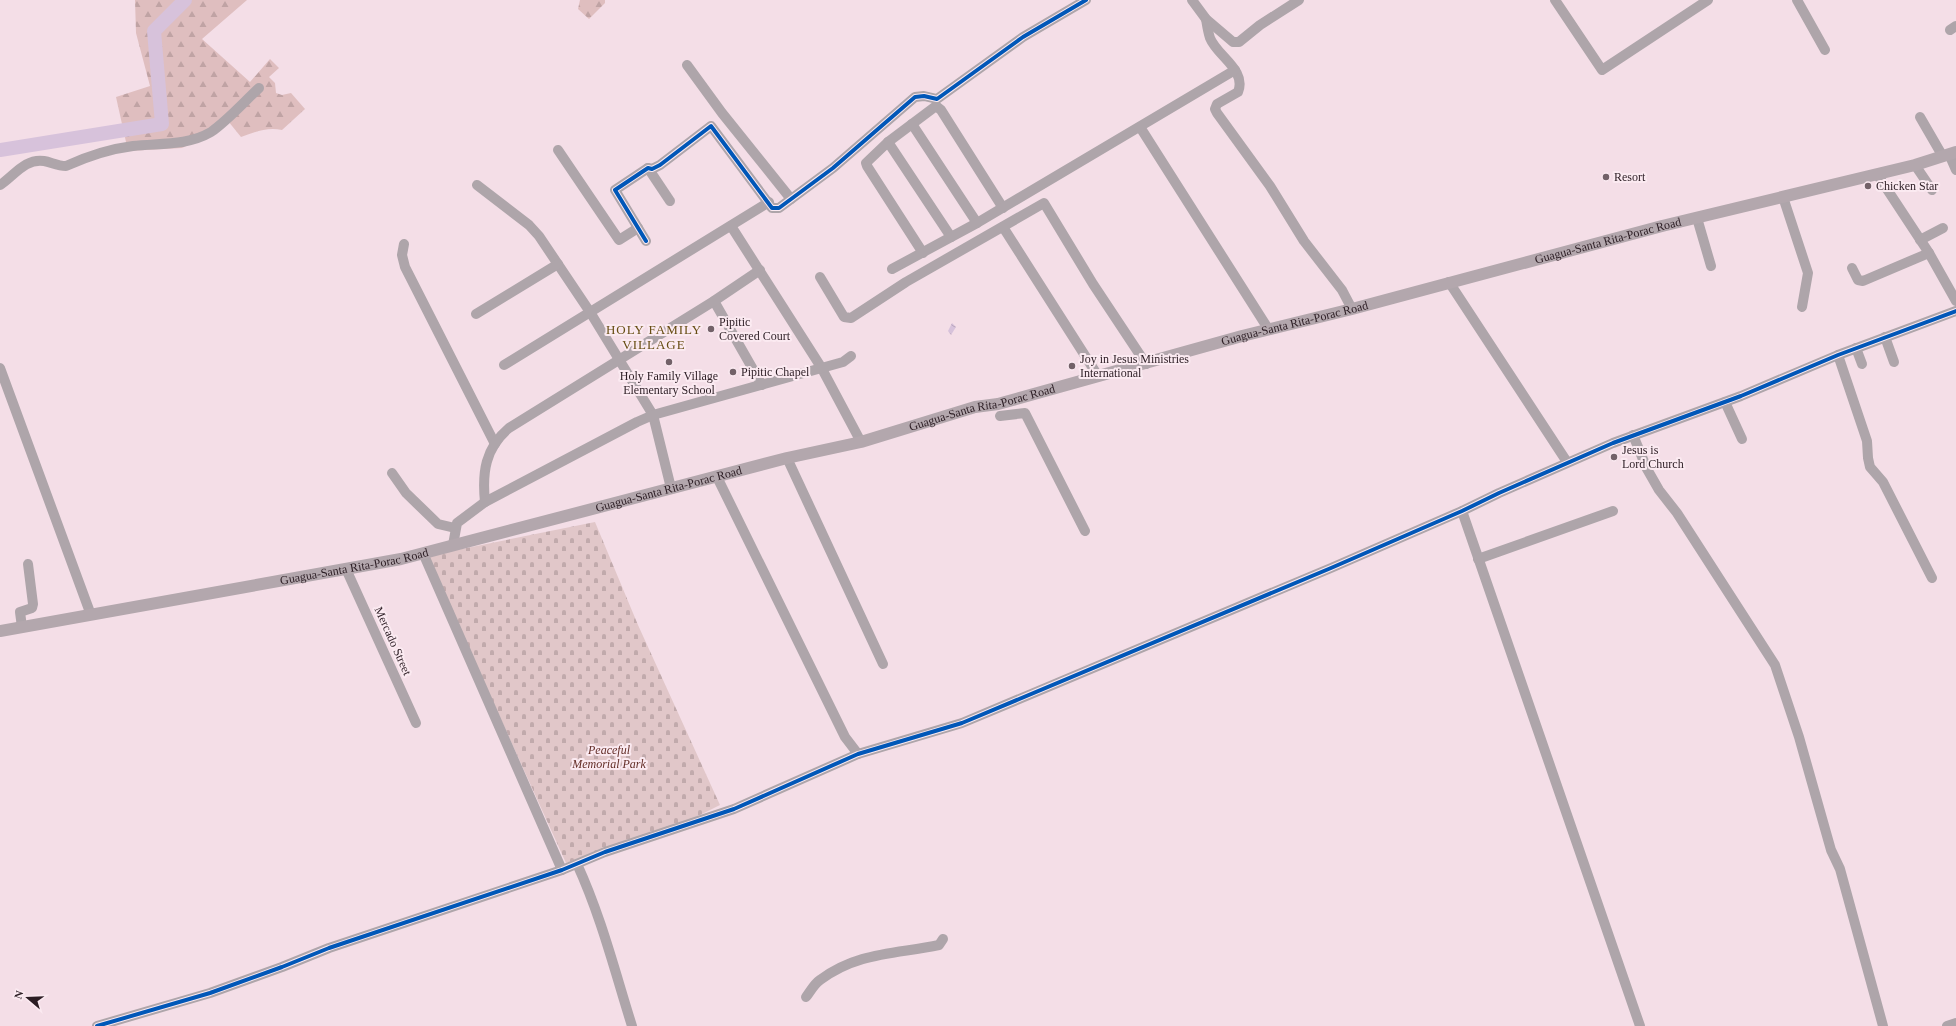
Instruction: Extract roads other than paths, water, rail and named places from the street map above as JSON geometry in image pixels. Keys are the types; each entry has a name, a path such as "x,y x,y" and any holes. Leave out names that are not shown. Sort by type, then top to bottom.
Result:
{"main road":[{"name":"Guagua-Santa Rita-Porac Road","path":"0,631 346,569 423,553 787,458 861,442 975,407 998,404 1146,364 1242,336 1352,309 1697,218 1914,166 1949,154"}],"street":[{"path":"646,241 615,190 648,168 660,165 711,126 769,202 775,209 779,208 833,168 915,97 924,96 937,99 1023,37 1086,0"},
{"path":"1192,0 1206,19 1226,38 1233,42 1239,42 1260,25 1299,0"},
{"path":"1555,0 1602,70 1708,0"},
{"path":"1797,0 1826,50"},
{"path":"1206,19 1210,39 1235,70 1240,81 1238,92 1217,104 1215,109 1217,113 1270,186 1304,241 1335,280 1352,309"},
{"path":"1218,49 1226,38"},
{"path":"687,65 722,113 791,200"},
{"path":"892,269 1003,208 1235,70"},
{"path":"0,185 30,162 44,161 58,166 66,166 106,150 186,142 197,138 211,132 259,88"},
{"path":"922,253 867,166 868,160 888,142 933,108 939,107 1003,208"},
{"path":"1920,117 1949,154 1956,170"},
{"path":"912,124 977,223"},
{"path":"1140,127 1269,330"},
{"path":"888,142 951,237"},
{"path":"558,150 619,240 638,228"},
{"path":"1914,166 1932,190"},
{"path":"648,168 670,201"},
{"path":"1877,174 1929,253 1956,301"},
{"path":"477,185 529,225 539,236 590,312 653,415 671,488"},
{"path":"1783,197 1808,273 1802,307"},
{"path":"504,365 769,202"},
{"path":"820,277 844,317 847,318 906,282 1044,203 1093,284 1146,364"},
{"path":"1697,218 1711,266"},
{"path":"731,226 821,368 861,442"},
{"path":"1003,227 1098,376"},
{"path":"1920,240 1943,228"},
{"path":"404,244 402,255 405,268 495,444"},
{"path":"1852,268 1858,280 1863,281 1929,253"},
{"path":"476,314 558,264"},
{"path":"485,502 484,469 495,444 505,431 517,422 714,302 760,270"},
{"path":"1450,282 1567,462"},
{"path":"714,302 762,385"},
{"path":"97,1026 210,992 282,967 329,948 562,870 605,852 734,809 858,754 962,723 1462,512 1567,462 1633,435 1725,402 1856,348 1956,311"},
{"path":"1885,337 1894,362"},
{"path":"1856,348 1862,364"},
{"path":"1838,355 1867,441 1870,467 1883,482 1932,578"},
{"path":"454,545 455,528 460,520 485,502 637,422 653,415 843,362 851,356"},
{"path":"0,368 91,615"},
{"path":"1725,402 1742,439"},
{"path":"1000,416 1025,413 1085,531"},
{"path":"1633,435 1647,469 1659,490 1677,513 1775,665 1799,737 1831,850 1840,870 1883,1026"},
{"path":"787,458 883,664"},
{"path":"392,472 406,493 438,524 455,528"},
{"path":"717,477 845,737 858,754"},
{"path":"1478,560 1614,511"},
{"path":"1462,512 1640,1026"},
{"path":"423,553 562,870"},
{"path":"22,627 20,612 32,608 33,604 28,564"},
{"name":"Mercado Street","path":"346,569 416,723"},
{"path":"577,864 599,919 632,1026"},
{"path":"806,997 818,981 841,967 889,952 939,945 943,939"},
{"path":"1947,1026 1956,1023"}],"water":[{"path":"952,323 956,327 951,335 948,331"}],"waterway":[{"path":"0,150 162,124 154,31 185,0"}],"place":[{"name":"Resort","path":"1606,177"},
{"name":"Chicken Star","path":"1868,186"},
{"name":"Pipitic Covered Court","path":"711,329"},
{"name":"Holy Family Village Elementary School","path":"669,362"},
{"name":"Joy in Jesus Ministries International","path":"1072,366"},
{"name":"Pipitic Chapel","path":"733,372"},
{"name":"Jesus is Lord Church","path":"1614,457"}],"district":[{"name":"HOLY FAMILY VILLAGE","path":"654,336"}],"park label":[{"name":"Peaceful Memorial Park","path":"609,757"}]}
